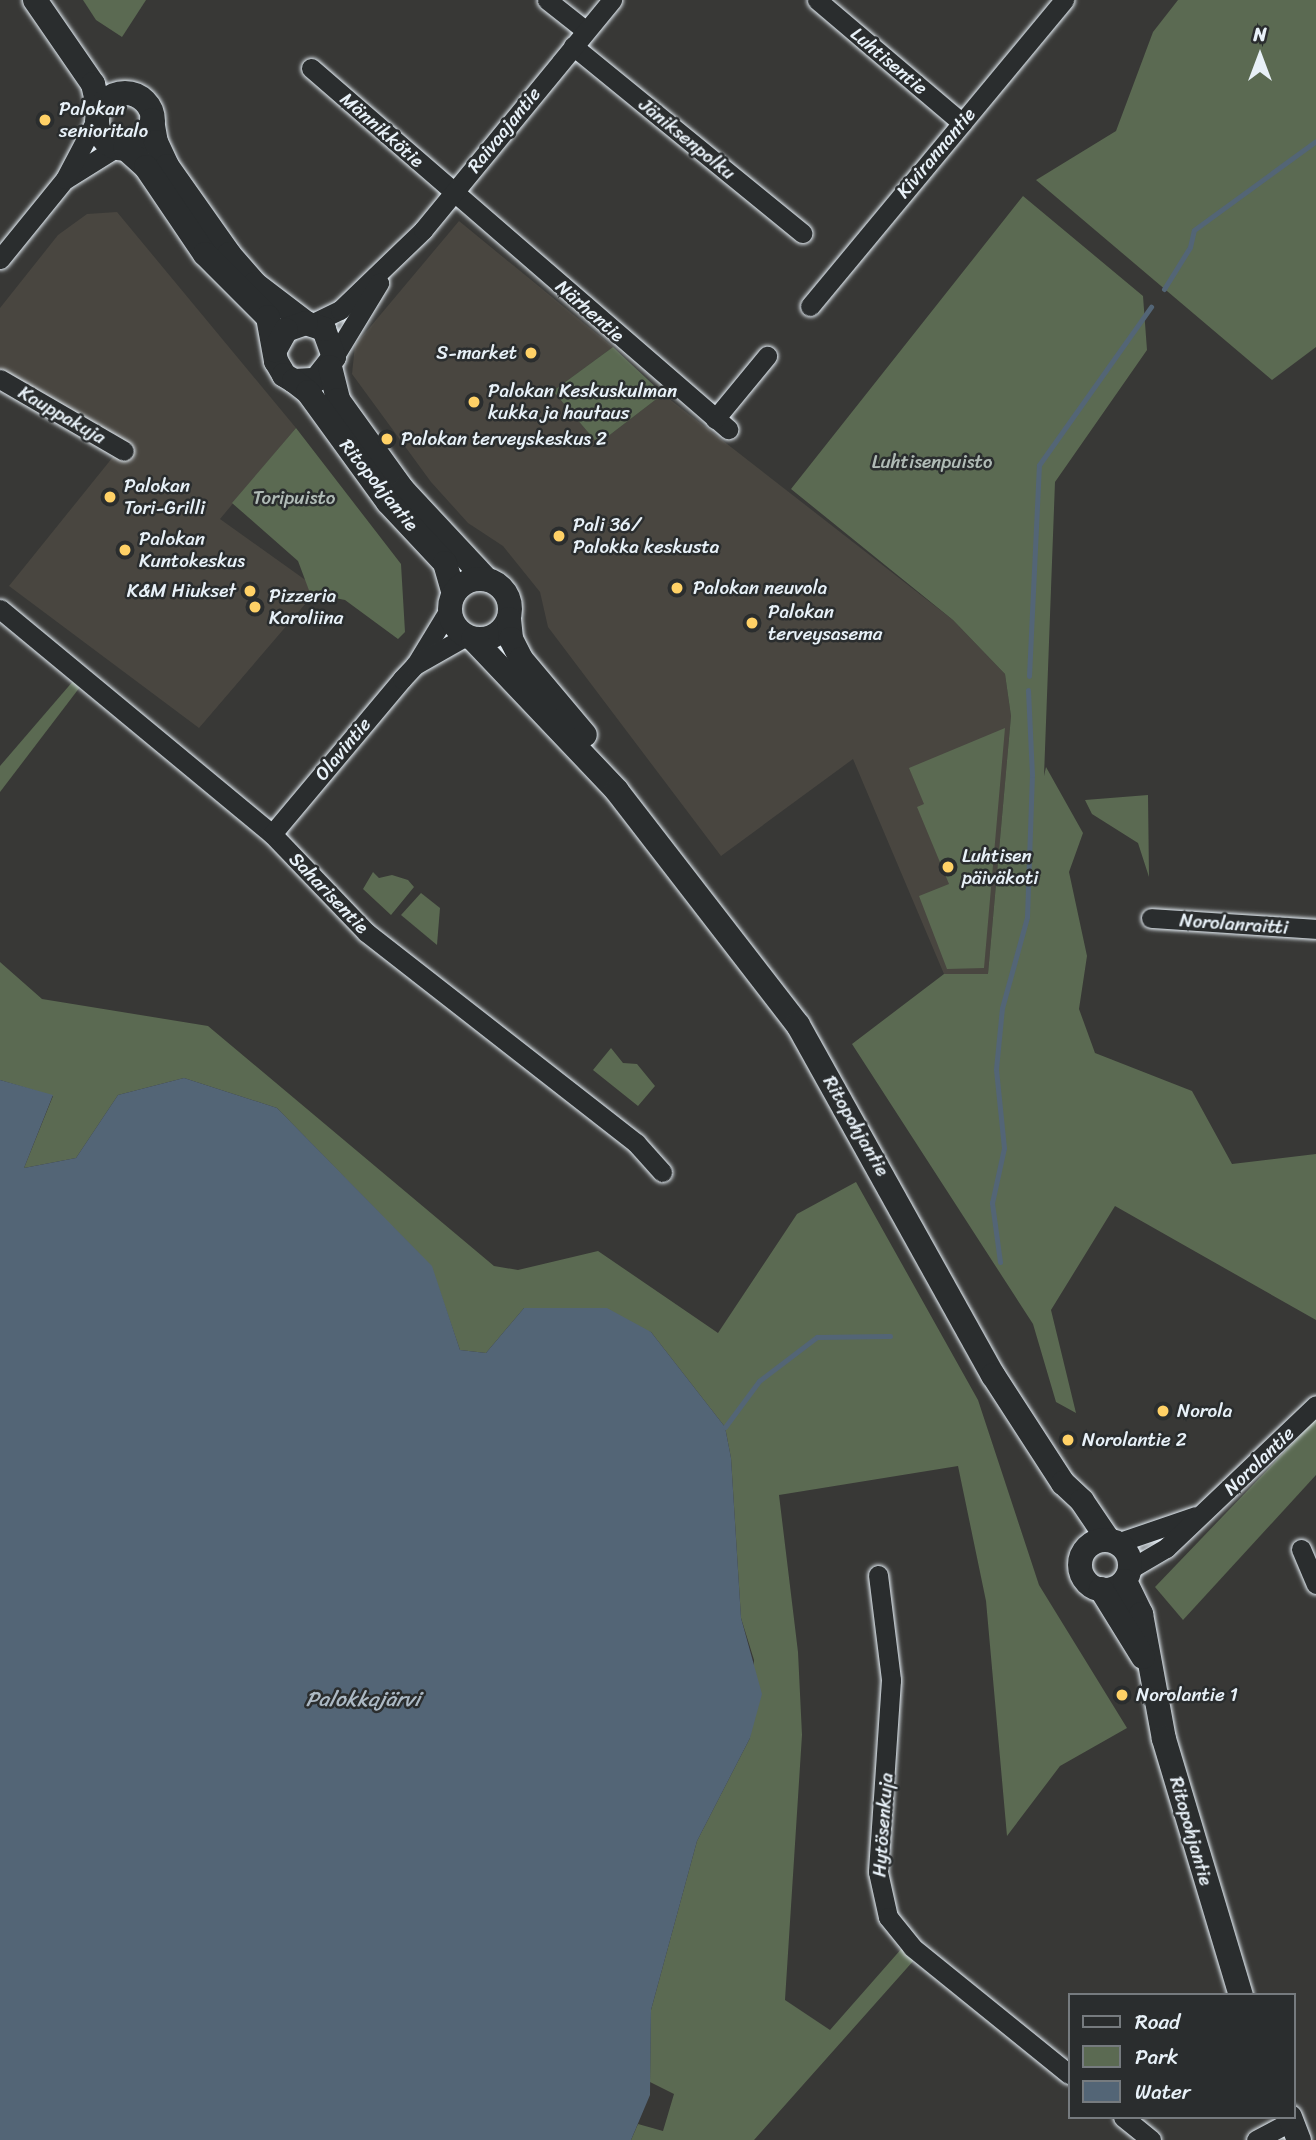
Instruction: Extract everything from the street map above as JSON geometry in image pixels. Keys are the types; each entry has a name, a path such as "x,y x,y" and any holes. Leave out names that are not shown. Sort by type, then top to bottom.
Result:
{"main road":[{"path":"35,0 93,84 102,136 146,167 205,254 268,317 279,368 294,381 316,380 332,362 324,329 309,323 262,290 229,254 167,166 156,142 152,120 144,101 63,38"},
{"path":"98,114 116,94 132,94"},
{"path":"121,148 145,140 152,120"},
{"path":"275,350 286,330 309,323"},
{"name":"Ritopohjantie","path":"332,362 338,400 403,490 486,579"},
{"name":"Ritopohjantie","path":"294,381 308,392 388,502 445,562 452,601"},
{"path":"486,579 505,592 509,619 498,634 469,637 455,626 452,601 466,583 486,579"},
{"name":"Ritopohjantie","path":"509,619 511,639 521,659 590,742 617,790"},
{"name":"Ritopohjantie","path":"469,637 617,790 798,1025 993,1375 1063,1483 1082,1501 1104,1542"},
{"path":"1104,1542 1128,1554 1128,1575 1116,1588 1101,1590 1087,1582 1080,1568 1104,1542"},
{"name":"Ritopohjantie","path":"1128,1575 1142,1614 1148,1665 1164,1739 1240,1993"},
{"name":"Ritopohjantie","path":"1101,1590 1148,1665"}],"street":[{"path":"547,0 585,30"},
{"name":"Raivaajantie","path":"309,323 340,310 395,258 453,194 612,0"},
{"name":"Luhtisentie","path":"817,0 962,123"},
{"name":"Kivirannantie","path":"810,306 1063,0"},
{"name":"Jäniksenpolku","path":"573,46 802,233"},
{"name":"Männikkötie","path":"311,68 453,194"},
{"path":"0,259 65,179 98,114"},
{"path":"65,179 121,148"},
{"name":"Närhentie","path":"453,194 722,424 767,356"},
{"name":"Raivaajantie","path":"332,362 395,258"},
{"name":"Kauppakuja","path":"0,379 124,451"},
{"name":"Olavintie","path":"272,834 415,665 452,601"},
{"name":"Saharisentie","path":"0,609 272,834 366,932 636,1143 662,1172"},
{"name":"Olavintie","path":"415,665 469,637"},
{"name":"Norolanraitti","path":"1151,918 1316,929"},
{"name":"Norolantie","path":"1128,1575 1166,1548 1316,1405"},
{"name":"Norolantie","path":"1104,1542 1200,1514"},
{"path":"1301,1549 1316,1584"},
{"name":"Hytösenkuja","path":"878,1575 891,1680 880,1894 888,1917 912,1948 1068,2073"},
{"path":"1125,2119 1151,2140"},
{"path":"1256,2140 1292,2124"}],"shaded area":[{"path":"117,212 296,428 220,519 318,589 199,728 9,586 125,442 0,371 0,308 58,235 87,214"},
{"name":"Palokan terveysasema","path":"459,221 613,347 553,391 598,444 663,394 953,620 1005,674 1011,716 988,974 944,974 853,759 721,856 548,627 540,592 503,546 468,523 431,482 352,374 355,345"}],"green space":[{"path":"83,0 146,0 122,37 96,20"},
{"path":"1178,0 1316,0 1316,347 1272,380 1036,180 1116,131 1153,32"},
{"name":"Luhtisenpuisto","path":"1023,196 1143,296 1147,350 1055,482 1044,776 1046,767 1083,833 1069,872 1087,956 1079,1009 1095,1053 1192,1091 1232,1164 1316,1154 1316,1320 1115,1206 1051,1310 1076,1413 1056,1402 1033,1324 852,1044 944,974 988,974 1011,716 1005,674 953,620 791,489"},
{"path":"613,347 663,394 598,444 553,391"},
{"name":"Toripuisto","path":"296,428 401,564 405,632 398,639 345,600 310,593 298,561 232,503"},
{"path":"74,680 80,687 0,792 0,766"},
{"path":"1005,728 984,968 947,969 919,896 949,884 917,807 924,804 909,768"},
{"path":"1148,795 1149,877 1138,843 1092,814 1085,800"},
{"path":"373,872 379,878 392,875 408,880 414,887 391,915 363,889"},
{"path":"421,893 440,908 437,945 401,915"},
{"path":"0,962 42,999 208,1026 494,1266 518,1270 598,1251 718,1333 797,1214 856,1182 978,1400 1039,1585 1127,1728 1060,1766 1007,1836 986,1601 958,1466 779,1495 798,1652 802,1735 785,2000 830,2030 903,1947 915,1959 754,2140 631,2140 638,2124 663,2131 674,2094 650,2082 651,2010 697,1841 750,1738 754,1660 741,1618 731,1458 725,1427 651,1332 524,1308 486,1353 460,1350 431,1266 277,1108 184,1078 118,1095 76,1158 24,1168 53,1096 0,1080"},
{"path":"611,1048 623,1063 637,1064 655,1086 638,1106 593,1070"},
{"path":"1316,1419 1316,1475 1183,1620 1155,1587"}],"water":[{"name":"Palokkajärvi","path":"184,1078 277,1108 432,1266 460,1350 486,1353 524,1308 607,1308 651,1332 725,1427 731,1458 741,1618 762,1694 750,1738 697,1841 651,2010 650,2095 631,2140 0,2140 0,1080 53,1095 24,1168 76,1158 118,1095"}],"waterway":[{"path":"1164,289 1190,247 1194,230 1316,141"},
{"path":"1029,676 1039,465 1151,307"},
{"path":"1000,1262 992,1203 1004,1148 996,1069 1002,1008 1027,917 1032,775 1028,690"},
{"path":"725,1427 759,1381 817,1337 890,1336"}],"place":[{"name":"Palokan senioritalo","path":"45,120"},
{"name":"S-market","path":"531,353"},
{"name":"Palokan Keskuskulman kukka ja hautaus","path":"474,402"},
{"name":"Palokan terveyskeskus 2","path":"387,439"},
{"name":"Palokan Tori-Grilli","path":"110,497"},
{"name":"Pali 36/ Palokka keskusta","path":"559,536"},
{"name":"Palokan Kuntokeskus","path":"125,550"},
{"name":"Palokan neuvola","path":"677,588"},
{"name":"K&M Hiukset","path":"250,591"},
{"name":"Pizzeria Karoliina","path":"255,607"},
{"name":"Palokan terveysasema","path":"752,623"},
{"name":"Luhtisen päiväkoti","path":"948,867"},
{"name":"Norola","path":"1163,1411"},
{"name":"Norolantie 2","path":"1068,1440"},
{"name":"Norolantie 1","path":"1122,1695"}]}
